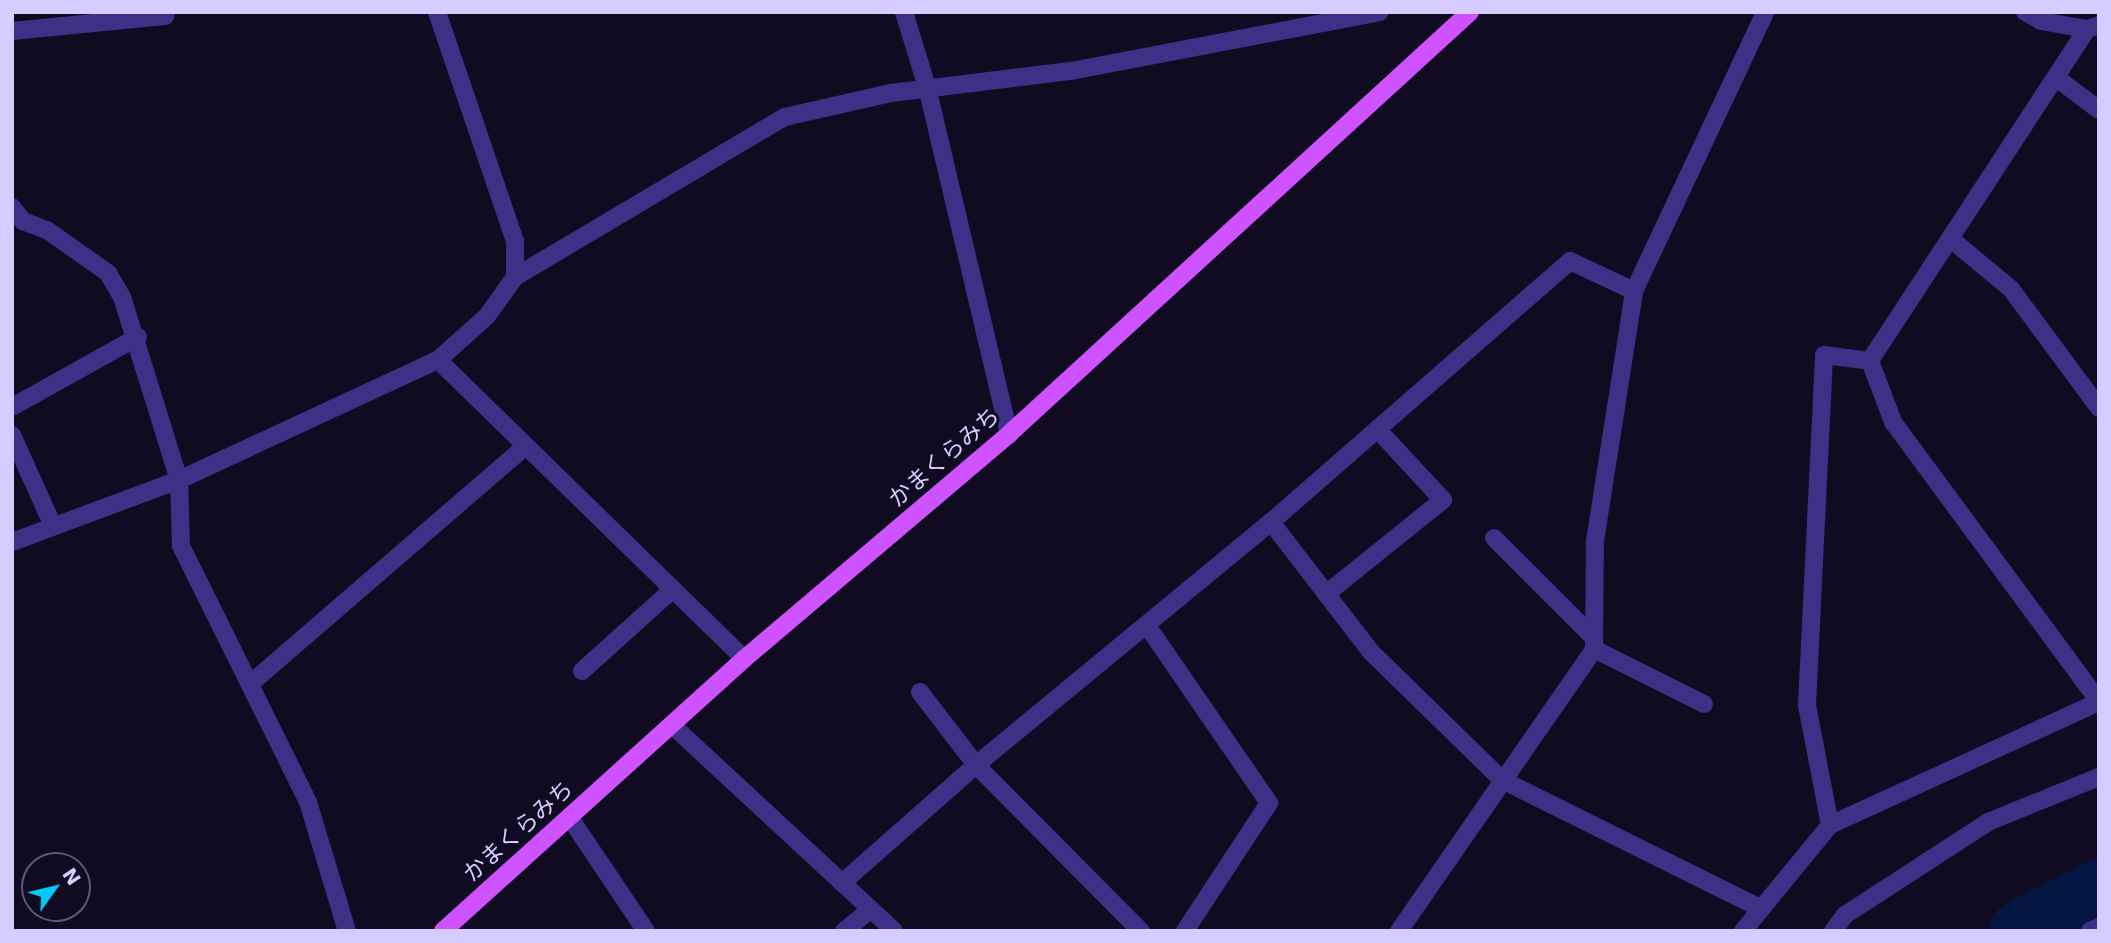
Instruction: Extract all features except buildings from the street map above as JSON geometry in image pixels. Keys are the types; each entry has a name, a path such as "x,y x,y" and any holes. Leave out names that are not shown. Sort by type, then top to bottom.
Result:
{"main road":[{"name":"かまくらみち","path":"443,931 673,726 744,659 1009,434 1470,12"}],"street":[{"path":"437,12 515,241 515,277"},
{"path":"904,12 927,88 1009,434"},
{"path":"12,542 179,480 439,360 487,316 515,277 785,117 927,88 1070,71 1379,12"},
{"path":"1399,931 1594,643 1595,541 1634,291 1765,12"},
{"path":"1870,361 1952,240 2002,157 2093,27 2041,20 2025,12"},
{"path":"12,32 131,16 165,16"},
{"path":"2058,79 2099,110"},
{"path":"12,207 23,220 47,230 108,273 138,337 179,480 181,546 308,802 347,931"},
{"path":"1952,240 2011,289 2099,408"},
{"path":"842,883 976,765 1148,627 1570,261 1634,291"},
{"path":"12,407 138,337"},
{"path":"1830,825 1807,705 1824,355 1870,361"},
{"path":"439,360 744,659"},
{"path":"1743,931 1758,907 1830,825 2099,701 1893,422 1870,361"},
{"path":"1326,594 1443,500 1377,429"},
{"path":"12,435 53,526"},
{"path":"250,684 526,446"},
{"path":"1270,522 1371,652 1502,780 1758,907"},
{"path":"1494,538 1594,643 1704,704"},
{"path":"582,671 673,589"},
{"path":"1148,627 1269,803 1185,931"},
{"path":"920,692 976,765 1141,931"},
{"path":"673,726 894,931"},
{"path":"1833,931 1845,915 1988,822 2099,777"},
{"path":"570,818 646,931"},
{"path":"844,931 870,910"},
{"path":"2090,931 2099,927"}],"waterway":[{"path":"2020,931 2099,890"}]}
